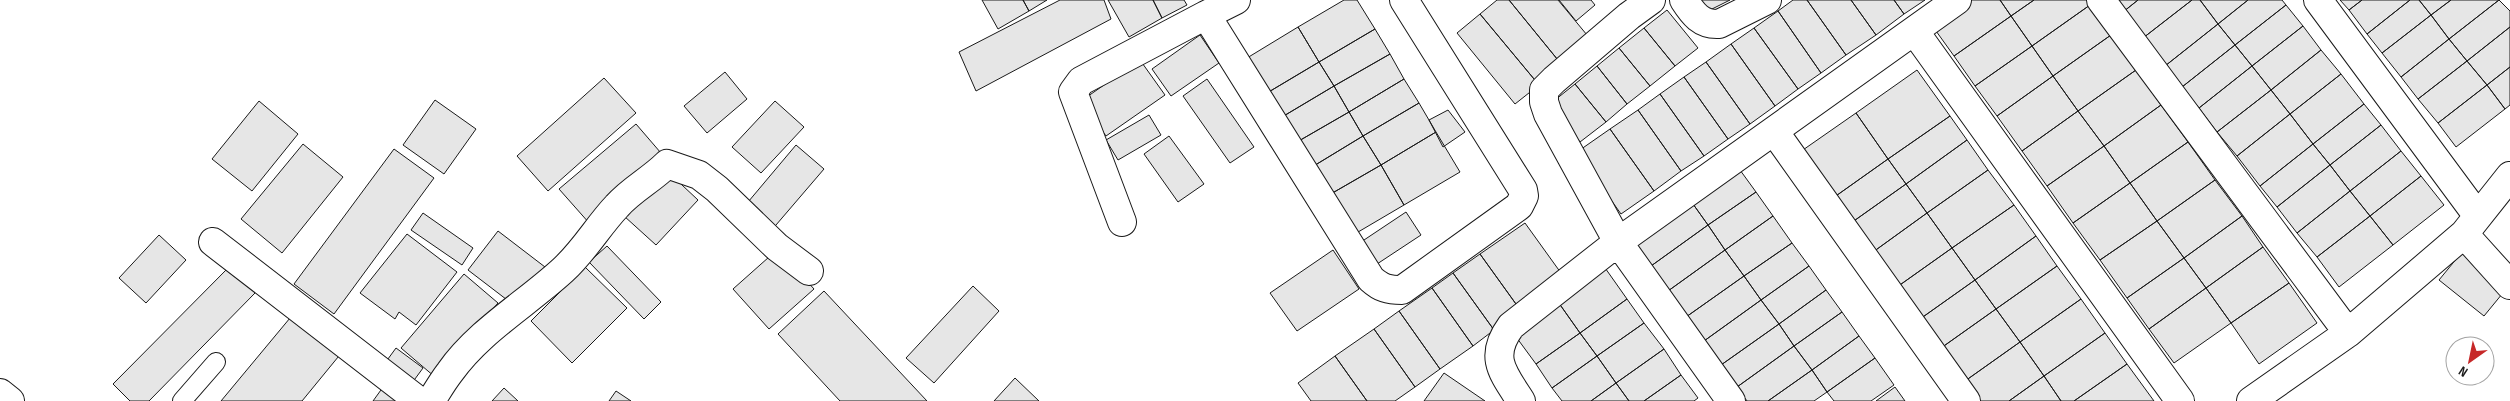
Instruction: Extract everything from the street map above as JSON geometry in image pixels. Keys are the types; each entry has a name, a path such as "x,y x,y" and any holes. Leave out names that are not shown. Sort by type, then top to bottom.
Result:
{"street":[{"path":"1122,222 1073,92 1081,81 1236,0"},
{"path":"1206,15 1371,279 1380,287 1390,290 1402,290 1519,206 1524,196 1523,190 1404,0"},
{"path":"1651,0 1629,16 1544,90 1544,102 1548,114 1618,242 1731,401"},
{"path":"1684,0 1695,17 1710,25 1719,24 1767,0"},
{"path":"1521,401 1502,371 1498,352 1504,335 1511,326 1618,242 1915,32 1957,0"},
{"path":"2101,0 2348,334"},
{"path":"2318,0 2510,284"},
{"path":"1915,32 2180,401"},
{"path":"1774,131 1966,401"},
{"path":"431,401 450,371 472,348 493,327 565,268 617,206 639,185 655,176 667,164 699,175 718,189 777,247 809,271"},
{"path":"2250,401 2348,334 2470,224 2510,176"},
{"path":"212,242 418,401"},
{"path":"0,393 10,401"}],"lane":[{"path":"182,401 216,362"}],"building":[{"path":"982,0 1023,0 1029,11 998,29"},
{"path":"1023,0 1047,0 1029,11"},
{"path":"1060,0 1104,0 1111,19 976,91 959,52"},
{"path":"1108,0 1153,0 1162,18 1129,37"},
{"path":"1153,0 1184,0 1187,5 1162,18"},
{"path":"1344,0 1357,0 1375,29 1319,62 1298,27"},
{"path":"1497,0 1509,0 1562,65 1539,85 1480,14"},
{"path":"1509,0 1558,0 1592,41 1562,65"},
{"path":"1559,0 1591,0 1595,5 1576,21"},
{"path":"1693,0 1730,0 1700,15"},
{"path":"1793,0 1807,0 1846,55 1821,73 1778,11"},
{"path":"1807,0 1851,0 1876,35 1846,55"},
{"path":"1851,0 1894,0 1904,14 1876,35"},
{"path":"1894,0 1925,0 1904,14"},
{"path":"1966,0 2000,0 2011,16 1954,56 1931,24"},
{"path":"2000,0 2034,0 2011,16"},
{"path":"2034,0 2087,0 2090,5 2032,46 2011,16"},
{"path":"2113,0 2138,0 2123,12"},
{"path":"2138,0 2192,0 2143,38 2123,12"},
{"path":"2192,0 2200,0 2218,24 2165,66 2143,38"},
{"path":"2200,0 2248,0 2218,24"},
{"path":"2248,0 2282,0 2286,5 2235,45 2218,24"},
{"path":"2340,0 2362,0 2349,10"},
{"path":"2362,0 2410,0 2367,34 2349,10"},
{"path":"2410,0 2419,0 2431,15 2382,53 2367,34"},
{"path":"2419,0 2451,0 2431,15"},
{"path":"2451,0 2499,0 2449,39 2431,15"},
{"path":"2499,0 2510,11 2510,27 2467,61 2449,39"},
{"path":"2090,5 2111,35 2053,76 2032,46"},
{"path":"2286,5 2303,26 2252,66 2235,45"},
{"path":"1667,10 1698,48 1675,66 1644,28"},
{"path":"1778,11 1821,73 1798,89 1754,28"},
{"path":"1480,14 1539,85 1515,104 1457,33"},
{"path":"2431,15 2449,39 2401,77 2382,53"},
{"path":"2011,16 2032,46 1975,86 1954,56"},
{"path":"2218,24 2235,45 2182,87 2165,66"},
{"path":"2303,26 2321,50 2271,90 2252,66"},
{"path":"1298,27 1319,62 1267,93 1247,58"},
{"path":"2510,27 2510,67 2487,85 2467,61"},
{"path":"1644,28 1675,66 1650,86 1619,48"},
{"path":"1754,28 1798,89 1775,106 1731,44"},
{"path":"1375,29 1390,54 1334,86 1319,62"},
{"path":"1200,35 1219,63 1171,96 1152,69"},
{"path":"2111,35 2136,70 2078,111 2053,76"},
{"path":"2449,39 2467,61 2418,99 2401,77"},
{"path":"1731,44 1775,106 1750,124 1706,62"},
{"path":"2235,45 2252,66 2199,108 2182,87"},
{"path":"2032,46 2053,76 1997,116 1975,86"},
{"path":"1619,48 1650,86 1627,104 1597,66"},
{"path":"2321,50 2341,74 2290,114 2271,90"},
{"path":"1390,54 1404,79 1349,112 1334,86"},
{"path":"1140,60 1165,95 1106,136 1081,101"},
{"path":"2467,61 2487,85 2438,123 2418,99"},
{"path":"1319,62 1334,86 1282,117 1267,93"},
{"path":"1706,62 1750,124 1728,139 1684,77"},
{"path":"1597,66 1627,104 1606,122 1575,84"},
{"path":"2252,66 2271,90 2217,132 2199,108"},
{"path":"2510,67 2510,105 2505,109 2487,85"},
{"path":"1917,70 1950,116 1888,159 1856,113"},
{"path":"2136,70 2161,105 2104,146 2078,111"},
{"path":"725,72 747,99 707,133 684,106"},
{"path":"2341,74 2364,104 2313,144 2290,114"},
{"path":"2053,76 2078,111 2022,151 1997,116"},
{"path":"1684,77 1728,139 1704,156 1660,94"},
{"path":"604,78 636,113 548,191 517,156"},
{"path":"1207,79 1254,147 1230,163 1183,96"},
{"path":"1404,79 1419,103 1363,136 1349,112"},
{"path":"1575,84 1606,122 1580,142 1550,104"},
{"path":"2487,85 2505,109 2456,147 2438,123"},
{"path":"1334,86 1349,112 1297,142 1282,117"},
{"path":"2271,90 2290,114 2237,156 2217,132"},
{"path":"1660,94 1704,156 1681,171 1638,110"},
{"path":"435,100 476,129 444,174 403,145"},
{"path":"259,101 298,134 252,191 212,159"},
{"path":"775,101 804,127 761,173 732,147"},
{"path":"1419,103 1436,132 1381,165 1363,136"},
{"path":"2364,104 2381,125 2330,165 2313,144"},
{"path":"2161,105 2188,142 2130,183 2104,146"},
{"path":"1448,110 1465,132 1443,147 1429,120"},
{"path":"1638,110 1681,171 1654,191 1610,129"},
{"path":"2078,111 2104,146 2047,186 2022,151"},
{"path":"1349,112 1363,136 1312,167 1297,142"},
{"path":"1856,113 1888,159 1833,198 1800,152"},
{"path":"2290,114 2313,144 2260,186 2237,156"},
{"path":"1149,115 1161,135 1118,160 1106,140"},
{"path":"1950,116 1967,140 1906,184 1888,159"},
{"path":"636,124 667,160 590,224 559,189"},
{"path":"2381,125 2401,151 2350,191 2330,165"},
{"path":"1610,129 1654,191 1621,214 1577,152"},
{"path":"1436,132 1460,172 1404,205 1381,165"},
{"path":"1169,136 1204,184 1178,202 1144,154"},
{"path":"1363,136 1381,165 1329,195 1312,167"},
{"path":"1967,140 1988,170 1927,213 1906,184"},
{"path":"2188,142 2215,180 2157,221 2130,183"},
{"path":"303,144 343,177 282,253 241,219"},
{"path":"2313,144 2330,165 2277,207 2260,186"},
{"path":"796,145 824,169 770,232 743,208"},
{"path":"2104,146 2130,183 2073,223 2047,186"},
{"path":"394,149 434,178 334,314 294,284"},
{"path":"2401,151 2421,176 2370,216 2350,191"},
{"path":"1888,159 1906,184 1851,223 1833,198"},
{"path":"1381,165 1404,205 1353,235 1329,195"},
{"path":"2330,165 2350,191 2297,233 2277,207"},
{"path":"666,170 698,200 656,245 624,216"},
{"path":"1740,170 1756,192 1708,225 1693,204"},
{"path":"1988,170 2014,205 1952,248 1927,213"},
{"path":"2421,176 2444,205 2393,245 2370,216"},
{"path":"2215,180 2242,216 2184,258 2157,221"},
{"path":"2130,183 2157,221 2100,260 2073,223"},
{"path":"1906,184 1927,213 1873,252 1851,223"},
{"path":"2350,191 2370,216 2317,257 2297,233"},
{"path":"1756,192 1773,216 1725,250 1708,225"},
{"path":"1693,204 1708,225 1651,266 1635,245"},
{"path":"2014,205 2036,236 1975,280 1952,248"},
{"path":"1406,212 1421,235 1374,266 1358,244"},
{"path":"423,213 473,248 462,265 411,230"},
{"path":"1927,213 1952,248 1897,287 1873,252"},
{"path":"1773,216 1792,243 1744,276 1725,250"},
{"path":"2242,216 2263,247 2206,288 2184,258"},
{"path":"2370,216 2393,245 2339,287 2317,257"},
{"path":"2157,221 2184,258 2127,298 2100,260"},
{"path":"1525,223 1566,280 1521,311 1480,254"},
{"path":"1708,225 1725,250 1668,291 1651,266"},
{"path":"498,231 545,267 515,306 468,270"},
{"path":"407,234 457,272 416,325 399,312 395,319 360,293"},
{"path":"159,235 186,260 146,303 119,278"},
{"path":"2036,236 2057,266 1996,309 1975,280"},
{"path":"1792,243 1809,266 1761,300 1744,276"},
{"path":"607,246 661,302 644,319 589,262"},
{"path":"2263,247 2289,283 2231,323 2206,288"},
{"path":"1952,248 1975,280 1920,319 1897,287"},
{"path":"778,249 814,289 769,329 733,289"},
{"path":"1333,250 1359,289 1297,331 1270,293"},
{"path":"1725,250 1744,276 1686,317 1668,291"},
{"path":"2462,252 2507,288 2484,316 2439,280"},
{"path":"1480,254 1521,311 1494,330 1453,273"},
{"path":"2184,258 2206,288 2149,329 2127,298"},
{"path":"1603,265 1627,299 1580,333 1556,299"},
{"path":"1809,266 1826,290 1779,324 1761,300"},
{"path":"2057,266 2081,299 2020,342 1996,309"},
{"path":"229,267 255,293 149,401 130,401 113,384"},
{"path":"585,267 627,308 572,363 531,321"},
{"path":"1453,273 1494,330 1473,346 1432,288"},
{"path":"464,274 498,303 435,377 401,348"},
{"path":"1744,276 1761,300 1704,341 1686,317"},
{"path":"1975,280 1996,309 1941,348 1920,319"},
{"path":"2289,283 2317,323 2259,364 2231,323"},
{"path":"973,286 999,311 934,383 906,358"},
{"path":"1432,288 1473,346 1440,369 1399,311"},
{"path":"2206,288 2231,323 2174,363 2149,329"},
{"path":"1826,290 1842,312 1794,346 1779,324"},
{"path":"824,291 927,401 840,401 778,334"},
{"path":"1556,299 1580,333 1536,364 1511,330"},
{"path":"1627,299 1644,323 1597,356 1580,333"},
{"path":"2081,299 2105,333 2044,376 2020,342"},
{"path":"1761,300 1779,324 1721,365 1704,341"},
{"path":"1996,309 2020,342 1965,381 1941,348"},
{"path":"1399,311 1440,369 1415,387 1374,329"},
{"path":"295,312 343,351 302,401 221,401"},
{"path":"1842,312 1859,336 1812,370 1794,346"},
{"path":"1644,323 1664,349 1616,383 1597,356"},
{"path":"1779,324 1794,346 1737,387 1721,365"},
{"path":"1374,329 1415,387 1395,401 1367,401 1335,356"},
{"path":"1580,333 1597,356 1552,388 1536,364"},
{"path":"2105,333 2127,364 2074,401 2061,401 2044,376"},
{"path":"1859,336 1875,358 1827,392 1812,370"},
{"path":"2020,342 2044,376 2009,401 1979,401 1965,381"},
{"path":"1794,346 1812,370 1768,401 1747,401 1737,387"},
{"path":"396,348 423,368 412,383 385,363"},
{"path":"1664,349 1681,375 1644,401 1629,401 1616,383"},
{"path":"1335,356 1367,401 1311,401 1298,383"},
{"path":"1597,356 1616,383 1591,401 1562,401 1552,388"},
{"path":"1875,358 1894,385 1871,401 1834,401 1827,392"},
{"path":"2127,364 2154,401 2074,401"},
{"path":"1812,370 1827,392 1814,401 1768,401"},
{"path":"1444,373 1485,401 1424,401"},
{"path":"1681,375 1698,398 1694,401 1644,401"},
{"path":"2044,376 2061,401 2009,401"},
{"path":"1015,378 1039,401 994,401"},
{"path":"386,383 410,401 373,401"},
{"path":"1616,383 1629,401 1591,401"},
{"path":"1895,387 1905,401 1876,401"},
{"path":"504,388 518,401 492,401"},
{"path":"616,391 631,401 609,401"}]}
